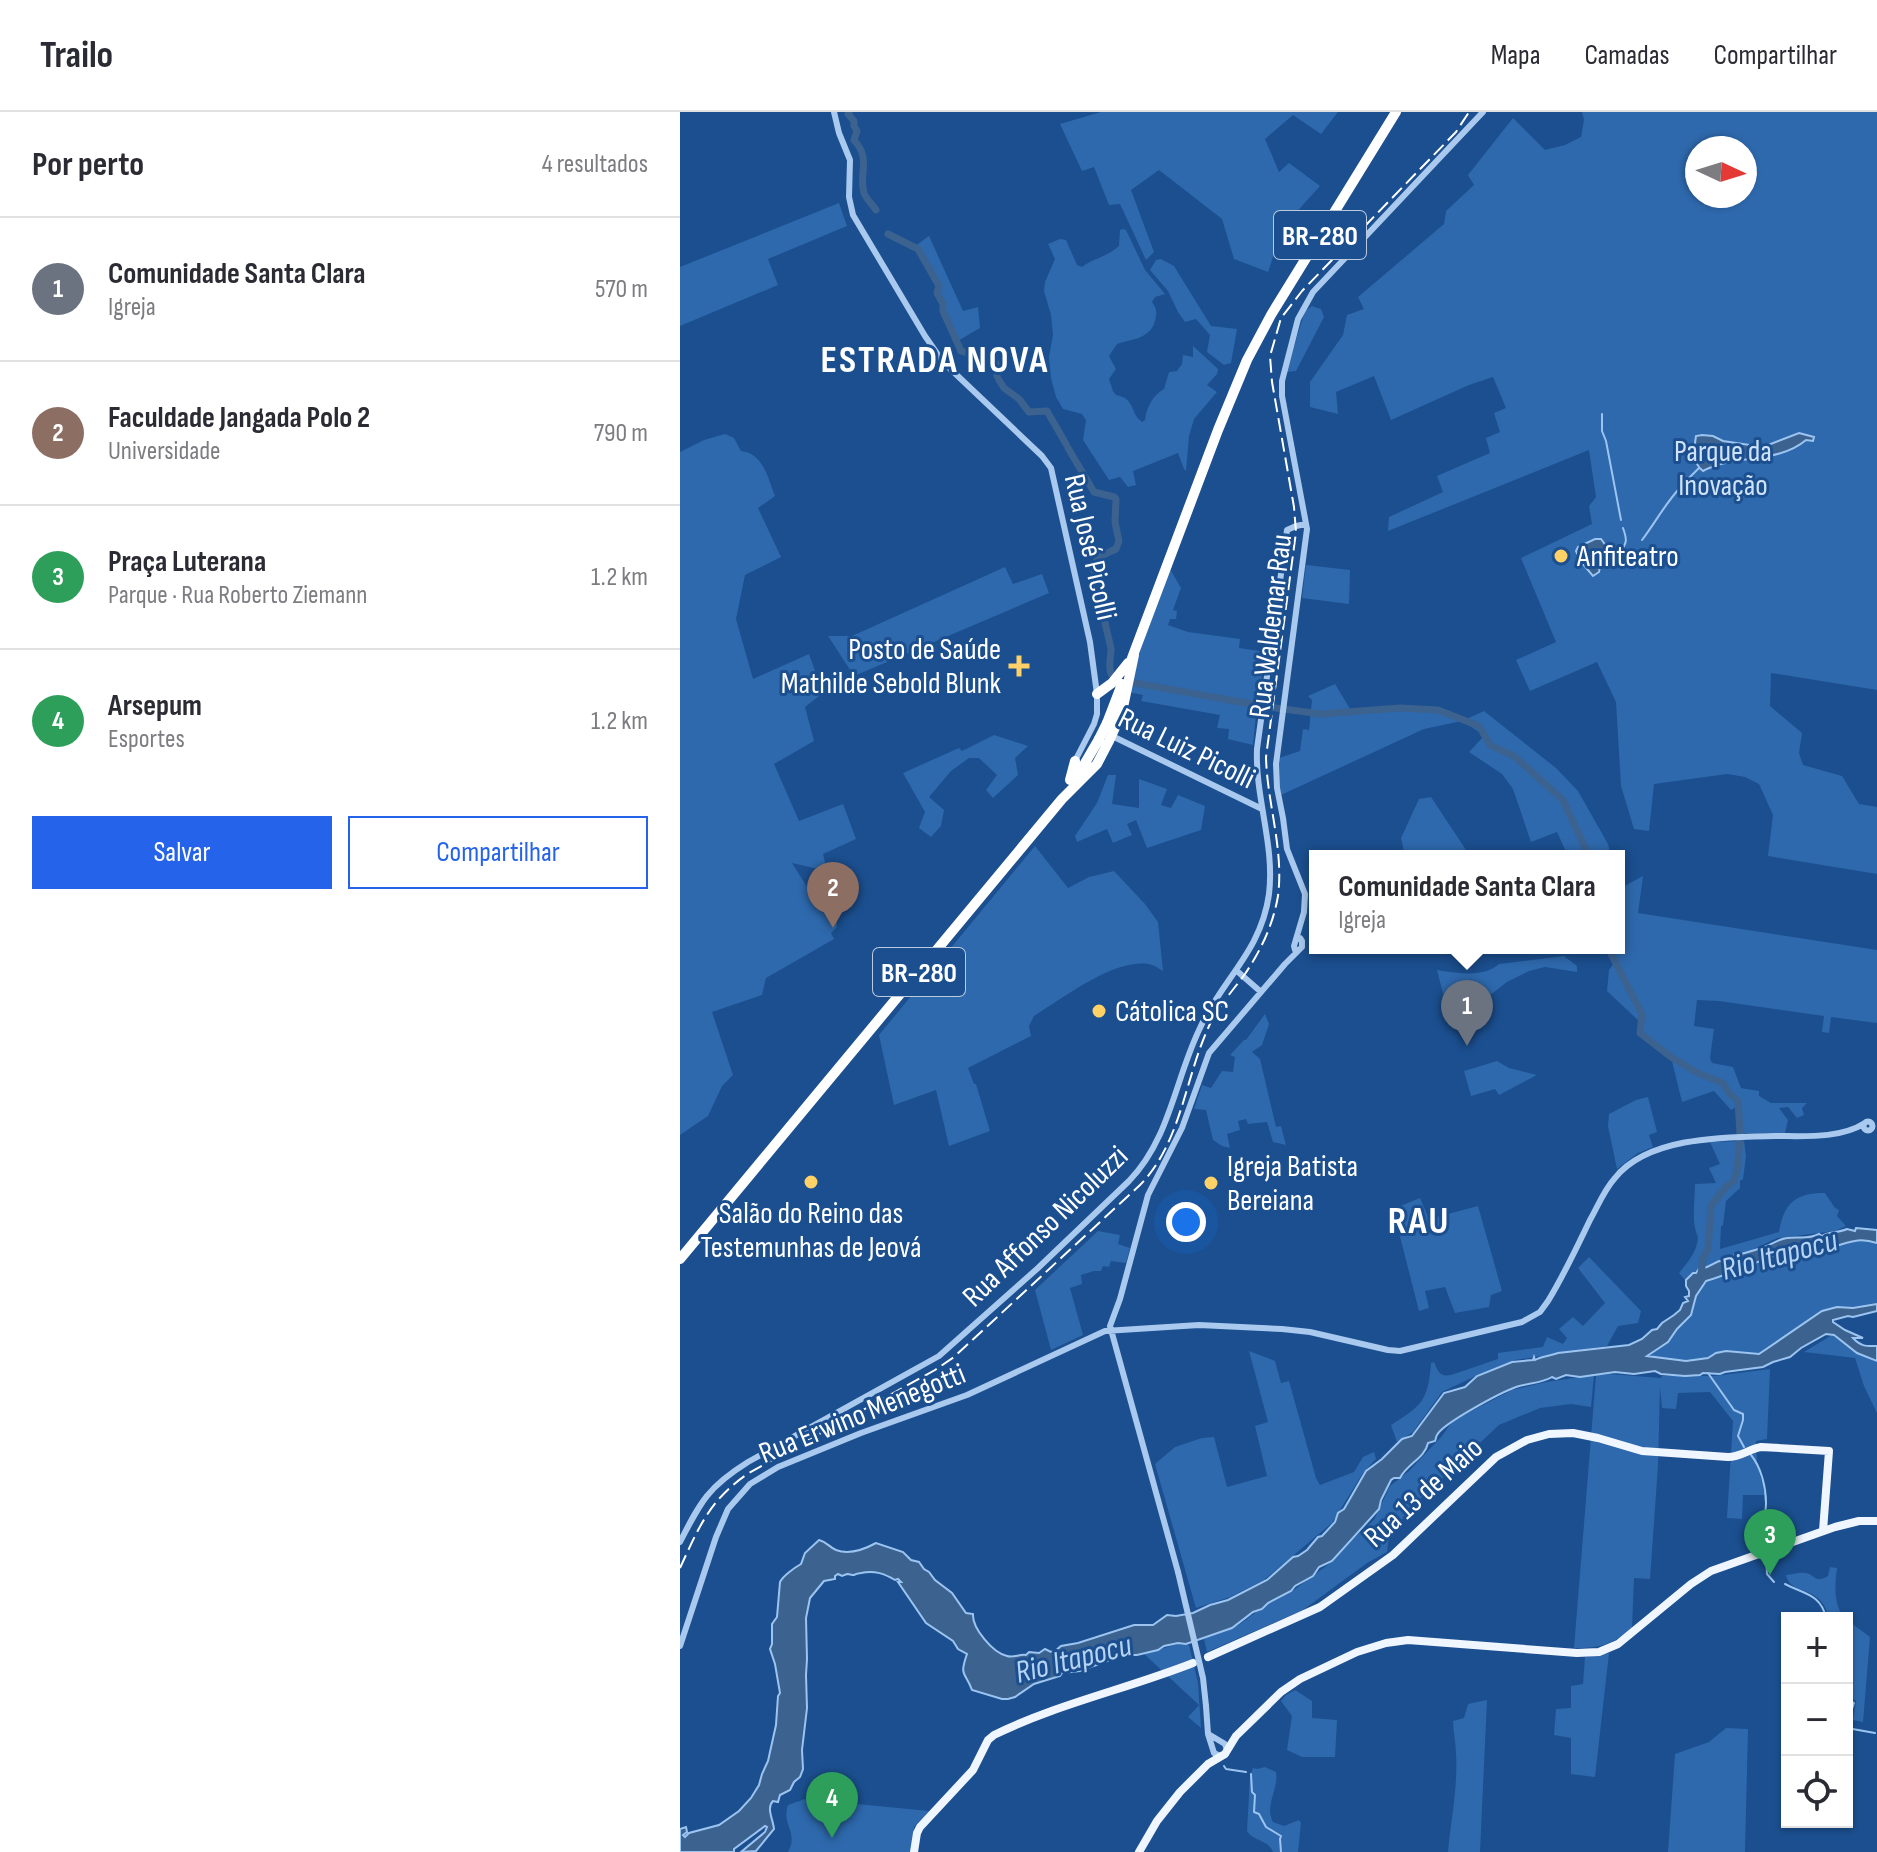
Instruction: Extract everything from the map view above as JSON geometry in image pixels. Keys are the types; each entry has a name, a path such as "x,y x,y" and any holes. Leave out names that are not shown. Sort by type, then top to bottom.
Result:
{"highway":[{"name":"BR-280","path":"680,1266 684,1255 1064,797 1107,723 1247,360 1396,112"},
{"path":"1096,689 1108,687 1134,655"},
{"path":"1064,797 1097,764 1112,736 1122,712 1134,655"},
{"path":"1064,797 1075,761"}],"main road":[{"name":"Rua 13 de Maio","path":"1208,1657 1320,1607 1393,1555 1496,1457 1533,1438 1558,1433 1579,1434 1642,1451 1728,1457 1740,1456 1761,1447 1829,1451 1823,1531"},
{"path":"1139,1852 1157,1821 1180,1792 1224,1753 1236,1736 1287,1688 1357,1652 1408,1640 1599,1652 1626,1639 1704,1575 1720,1567 1823,1531 1859,1521 1877,1521"},
{"path":"914,1852 920,1827 973,1770 988,1740 994,1735 1037,1715 1193,1663"}],"street":[{"name":"Rua José Picolli","path":"834,112 850,160 848,192 851,210 917,323 943,362 1049,466 1090,642 1097,714 1093,728"},
{"name":"Rua Waldemar Rau","path":"1111,1331 1148,1195 1182,1128 1206,1058 1216,1042 1288,961 1297,943 1304,912 1305,894 1289,856 1276,782 1276,756 1306,534 1281,389 1298,319 1313,292 1483,112"},
{"name":"Rua Affonso Nicoluzzi","path":"680,1542 710,1490 728,1475 939,1356 1038,1268 1149,1158 1203,1020 1257,937 1265,913 1270,857 1257,749 1287,530 1306,524"},
{"name":"Rua Luiz Picolli","path":"1093,728 1262,809"},
{"path":"1075,761 1093,728"},
{"path":"1270,857 1289,856"},
{"path":"1237,971 1261,992"},
{"name":"Rua Erwino Menegotti","path":"680,1646 724,1516 737,1497 755,1480 778,1467 967,1395 1097,1334 1111,1331 1199,1325 1282,1329 1400,1351 1522,1322 1540,1312 1548,1301 1616,1176 1641,1157 1705,1138 1815,1136 1870,1122"},
{"path":"1111,1331 1178,1572 1203,1678 1208,1731 1214,1753 1224,1753 1225,1744 1214,1739 1208,1731"},
{"path":"743,1465 755,1480"}],"green space":[{"path":"1101,112 1338,112 1321,134 1293,115 1265,139 1279,172 1289,163 1320,186 1283,227 1268,272 1234,259 1222,219 1159,170 1131,190 1154,252 1146,260 1120,204 1109,205 1094,167 1082,171 1060,124"},
{"name":"Parque da Inovação","path":"1582,112 1877,112 1877,690 1771,673 1770,706 1802,733 1799,753 1803,765 1842,776 1859,804 1877,807 1877,874 1768,856 1773,815 1759,784 1745,777 1727,774 1654,784 1649,831 1634,829 1621,786 1616,702 1597,662 1530,691 1516,660 1556,642 1521,558 1592,524 1589,506 1596,497 1589,450 1388,531 1389,517 1443,492 1437,476 1490,453 1486,438 1500,432 1494,413 1506,408 1493,377 1391,420 1374,376 1336,392 1338,414 1310,407 1310,382 1343,335 1347,315 1364,309 1358,297 1444,224 1446,211 1474,185 1468,175 1513,118 1545,150 1581,137"},
{"path":"839,203 847,226 768,259 778,285 680,326 680,267"},
{"path":"1123,229 1145,270 1165,294 1155,297 1152,302 1156,309 1153,327 1140,337 1117,344 1109,356 1116,369 1109,379 1113,391 1130,403 1142,422 1151,402 1164,389 1169,372 1177,371 1183,355 1193,357 1193,346 1218,369 1207,385 1217,392 1194,419 1186,471 1178,453 1133,471 1136,485 1128,487 1120,477 1109,480 1083,440 1086,420 1082,414 1063,409 1056,397 1049,357 1053,335 1051,315 1044,291 1055,259 1048,244 1066,240 1077,265 1082,267 1119,246 1120,230"},
{"path":"929,236 963,311 978,307 980,328 956,342 937,293 939,286 915,246"},
{"path":"1161,259 1174,266 1211,326 1237,329 1231,363 1224,365 1207,352 1210,335 1196,319 1185,322 1178,312 1168,291 1150,270 1156,260"},
{"path":"1312,306 1321,309 1324,317 1296,371 1286,372 1305,311"},
{"path":"725,434 734,438 741,451 760,461 775,496 758,508 781,557 745,575 736,619 753,679 809,654 823,693 805,707 814,741 774,764 799,821 843,804 856,839 823,854 827,871 792,863 807,887 834,885 837,927 831,933 834,939 766,978 762,995 712,1012 733,1075 722,1086 708,1116 680,1135 680,452"},
{"path":"1306,565 1350,570 1349,604 1302,598"},
{"path":"1005,567 1013,584 1042,574 1049,593 854,676 828,636 852,636"},
{"path":"1170,569 1181,588 1173,610 1177,611 1176,619 1170,619 1168,625 1188,632 1240,639 1239,648 1266,652 1253,745 1228,739 1229,729 1217,728 1220,715 1141,701 1143,695 1128,692 1141,646"},
{"path":"1335,684 1352,712 1400,708 1438,710 1462,721 1424,729 1281,795 1279,758 1300,751 1303,729 1309,730 1312,700 1308,696"},
{"path":"1484,711 1556,768 1578,791 1610,850 1565,850 1557,832 1531,842 1513,789 1502,774 1469,752 1483,737 1462,721"},
{"path":"994,735 1028,746 1015,758 1018,775 993,798 986,790 997,775 979,758 969,758 951,771 929,797 944,810 941,826 931,837 919,828 925,812 903,773 959,748 962,751"},
{"path":"1108,775 1116,775 1112,804 1139,808 1139,779 1167,789 1161,805 1171,808 1178,795 1205,806 1201,830 1147,848 1136,820 1127,824 1132,835 1113,843 1107,829 1077,842 1075,836 1097,803"},
{"path":"1431,797 1466,850 1404,850 1401,838 1419,799"},
{"path":"1035,846 1068,888 1089,877 1114,871 1158,922 1163,971 1152,965 1138,964 1107,972 1034,1016 1029,1026 1031,1036 968,1068 990,1131 949,1146 936,1090 894,1105 879,1035"},
{"path":"1643,876 1638,913 1877,950 1877,1023 1831,1017 1829,1033 1822,1032 1824,1016 1697,1000 1694,1026 1714,1029 1712,1063 1733,1067 1741,1088 1759,1091 1759,1096 1771,1103 1807,1103 1802,1108 1804,1115 1797,1118 1788,1107 1779,1108 1788,1120 1785,1133 1740,1133 1738,1106 1731,1110 1714,1091 1682,1102 1671,1057 1640,1033 1641,1023 1607,991 1609,970 1615,962 1611,954 1625,954 1625,886"},
{"path":"1564,956 1577,966 1577,972 1545,967 1529,971 1507,982 1485,999 1456,1003 1445,1001 1437,970 1478,973 1499,964"},
{"path":"1265,1014 1269,1024 1262,1045 1252,1052 1260,1059 1276,1127 1281,1126 1286,1145 1273,1142 1267,1122 1248,1124 1246,1119 1238,1121 1240,1130 1227,1134 1230,1148 1222,1146 1213,1140 1206,1110 1194,1109 1202,1085 1211,1088 1222,1071 1233,1072 1235,1057 1230,1055 1246,1040"},
{"path":"1497,1061 1509,1068 1537,1075 1499,1095 1495,1089 1471,1096 1464,1071"},
{"path":"1648,1097 1657,1132 1649,1135 1653,1147 1638,1153 1617,1169 1608,1126 1609,1114"},
{"path":"1744,1141 1743,1179 1740,1188 1726,1201 1720,1249 1779,1232 1788,1207 1799,1198 1815,1193 1825,1193 1839,1210 1837,1216 1846,1226 1835,1231 1777,1238 1746,1253 1727,1257 1685,1280 1679,1273 1694,1252 1698,1237 1694,1218 1695,1184 1716,1183 1709,1168 1720,1164 1710,1142"},
{"path":"1420,1198 1429,1219 1478,1206 1502,1291 1491,1295 1489,1307 1455,1313 1445,1287 1425,1291 1429,1308 1419,1311 1393,1209"},
{"path":"1098,1231 1120,1235 1118,1244 1130,1248 1126,1263 1111,1261 1109,1267 1103,1266 1101,1271 1081,1275 1082,1284 1070,1288 1083,1335 1051,1350 1035,1290"},
{"path":"1866,1239 1877,1243 1877,1304 1822,1311 1759,1354 1716,1353 1708,1358 1686,1361 1646,1357 1668,1342 1691,1315 1696,1296 1706,1281 1794,1250 1828,1248"},
{"path":"1589,1257 1641,1311 1638,1323 1618,1326 1607,1346 1515,1360 1442,1392 1413,1432 1397,1442 1391,1425 1422,1400 1431,1363 1434,1362 1442,1374 1451,1375 1498,1359 1498,1353 1543,1347 1547,1337 1563,1344 1567,1338 1559,1329 1573,1317 1583,1326 1605,1303 1578,1268"},
{"path":"1832,1335 1857,1353 1877,1362 1877,1413 1855,1358 1804,1352"},
{"path":"1249,1351 1275,1361 1281,1383 1289,1381 1320,1485 1354,1472 1363,1457 1374,1452 1376,1459 1363,1473 1332,1523 1264,1580 1230,1597 1196,1608 1155,1464 1175,1447 1214,1437 1227,1487 1267,1476 1255,1426 1268,1422"},
{"path":"1770,1369 1767,1439 1756,1441 1757,1463 1765,1495 1743,1495 1742,1519 1727,1518 1733,1421 1710,1392 1678,1393 1676,1409 1662,1408 1660,1387 1650,1579 1634,1578 1632,1628 1605,1644 1574,1648 1596,1375 1661,1378"},
{"path":"1594,1375 1591,1407 1571,1404 1540,1408 1499,1425 1411,1508 1389,1537 1387,1552 1303,1610 1207,1652 1204,1639 1240,1624 1333,1561 1374,1520 1390,1486 1409,1471 1452,1422 1512,1390"},
{"path":"1830,1567 1837,1568 1835,1587 1840,1612 1827,1612 1820,1600 1794,1586 1786,1575 1805,1573 1817,1579 1828,1576"},
{"path":"1853,1624 1870,1637 1863,1722 1853,1720 1856,1701 1853,1699"},
{"path":"1178,1644 1189,1645 1198,1683 1201,1728 1188,1717 1199,1705 1144,1654"},
{"path":"1609,1653 1595,1777 1571,1774 1571,1738 1554,1735 1556,1709 1571,1708 1571,1686 1583,1684 1585,1657"},
{"path":"1295,1690 1312,1701 1312,1718 1337,1720 1335,1757 1302,1757 1287,1750 1292,1716 1281,1701"},
{"path":"1487,1700 1480,1852 1448,1852 1456,1778 1453,1721 1464,1718 1468,1704"},
{"path":"1726,1728 1748,1729 1745,1852 1668,1852 1675,1754 1709,1742"},
{"path":"1265,1767 1276,1772 1270,1810 1273,1822 1284,1826 1299,1820 1301,1823 1298,1852 1273,1852 1247,1831 1250,1776 1253,1768"},
{"path":"805,1799 929,1811 914,1827 911,1852 788,1852 792,1839 786,1812 788,1805"}],"water":[{"path":"1799,433 1814,437 1813,441 1806,440 1782,453 1728,462 1703,471 1695,460 1696,436 1713,436 1723,441 1763,447"},
{"path":"1595,539 1601,539 1609,550 1618,553 1601,561 1599,572 1593,576 1576,551"},
{"name":"Rio Itapocu","path":"1856,1228 1877,1230 1877,1243 1857,1240 1828,1248 1795,1250 1706,1281 1696,1296 1691,1315 1668,1342 1647,1356 1686,1361 1708,1358 1726,1351 1759,1354 1822,1311 1877,1304 1877,1311 1833,1322 1863,1338 1853,1338 1859,1343 1877,1346 1877,1361 1857,1353 1834,1335 1826,1334 1790,1357 1763,1367 1685,1376 1655,1371 1580,1377 1566,1375 1516,1387 1450,1423 1435,1441 1428,1443 1400,1478 1391,1480 1379,1509 1332,1561 1319,1567 1313,1576 1232,1628 1186,1644 1124,1655 1080,1671 1062,1673 1034,1684 1015,1697 1002,1699 972,1690 963,1670 967,1654 926,1623 898,1579 871,1572 838,1574 835,1579 824,1581 810,1598 806,1618 807,1708 803,1769 790,1790 780,1795 778,1802 771,1804 774,1829 756,1851 741,1852 765,1832 765,1826 734,1852 680,1852 680,1829 686,1827 685,1837 689,1833 719,1825 739,1811 759,1785 768,1761 780,1693 770,1649 780,1582 801,1564 805,1553 819,1540 846,1552 876,1543 903,1552 911,1560 919,1562 952,1593 966,1613 973,1614 984,1639 1001,1654 1012,1657 1029,1652 1039,1653 1045,1649 1051,1652 1061,1646 1134,1625 1153,1625 1167,1615 1193,1613 1267,1580 1293,1557 1307,1550 1335,1522 1366,1471 1402,1439 1412,1436 1444,1393 1465,1387 1477,1376 1512,1362 1629,1345 1657,1329 1680,1310 1683,1303 1688,1301 1685,1297 1689,1296 1686,1280 1699,1269 1784,1239 1822,1236 1847,1229 1855,1231"}],"waterway":[{"path":"849,112 857,131 854,140 862,154 864,193 876,210"},
{"path":"888,234 918,249 939,286 937,293 943,311 961,351 993,360 997,376"},
{"path":"999,380 1029,412 1047,411 1066,444"},
{"path":"1602,414 1602,431 1621,520"},
{"path":"1068,448 1094,492 1116,499 1115,522 1119,541 1116,549 1098,558 1094,565 1103,596 1103,615 1111,649 1111,674"},
{"path":"1683,484 1699,468"},
{"path":"1642,540 1679,489"},
{"path":"1618,553 1626,541 1623,528"},
{"path":"1130,682 1257,705"},
{"path":"1268,707 1321,714 1400,708 1438,710 1479,726 1490,745 1514,756 1563,800 1586,850"},
{"path":"1611,954 1642,1014 1640,1033 1671,1057 1723,1083 1738,1101 1740,1133"},
{"name":"Rio Itapocu","path":"1701,1274 1708,1249 1711,1206 1734,1181 1740,1140"},
{"path":"1708,1373 1734,1410 1743,1414 1738,1436 1744,1447"},
{"path":"1751,1455 1760,1471 1765,1490 1765,1547"},
{"path":"1766,1556 1767,1574 1774,1582"},
{"path":"1785,1584 1816,1599 1824,1612"},
{"path":"1853,1702 1853,1706"},
{"path":"1853,1729 1875,1733"},
{"path":"1224,1766 1246,1772"},
{"path":"1251,1774 1254,1812 1259,1814 1266,1827 1281,1836 1281,1852"}],"railway":[{"path":"680,1568 707,1515 724,1493 749,1473 954,1357 1140,1185 1165,1149 1210,1024 1256,956 1270,927 1278,896 1279,861 1266,757 1296,532 1270,356 1281,318 1302,291 1456,132 1469,112"}],"place":[{"name":"Anfiteatro","path":"1561,556"},
{"name":"Posto de Saúde Mathilde Sebold Blunk","path":"1019,666"},
{"name":"Faculdade Jangada Polo 2","path":"833,928"},
{"name":"Cátolica SC","path":"1099,1011"},
{"name":"Comunidade Santa Clara","path":"1467,1046"},
{"name":"Salão do Reino das Testemunhas de Jeová","path":"811,1182"},
{"name":"Igreja Batista Bereiana","path":"1211,1183"},
{"name":"Praça Luterana","path":"1770,1575"},
{"name":"Arsepum","path":"832,1838"}],"district":[{"name":"ESTRADA NOVA","path":"935,359"},
{"name":"RAU","path":"1419,1220"}]}
